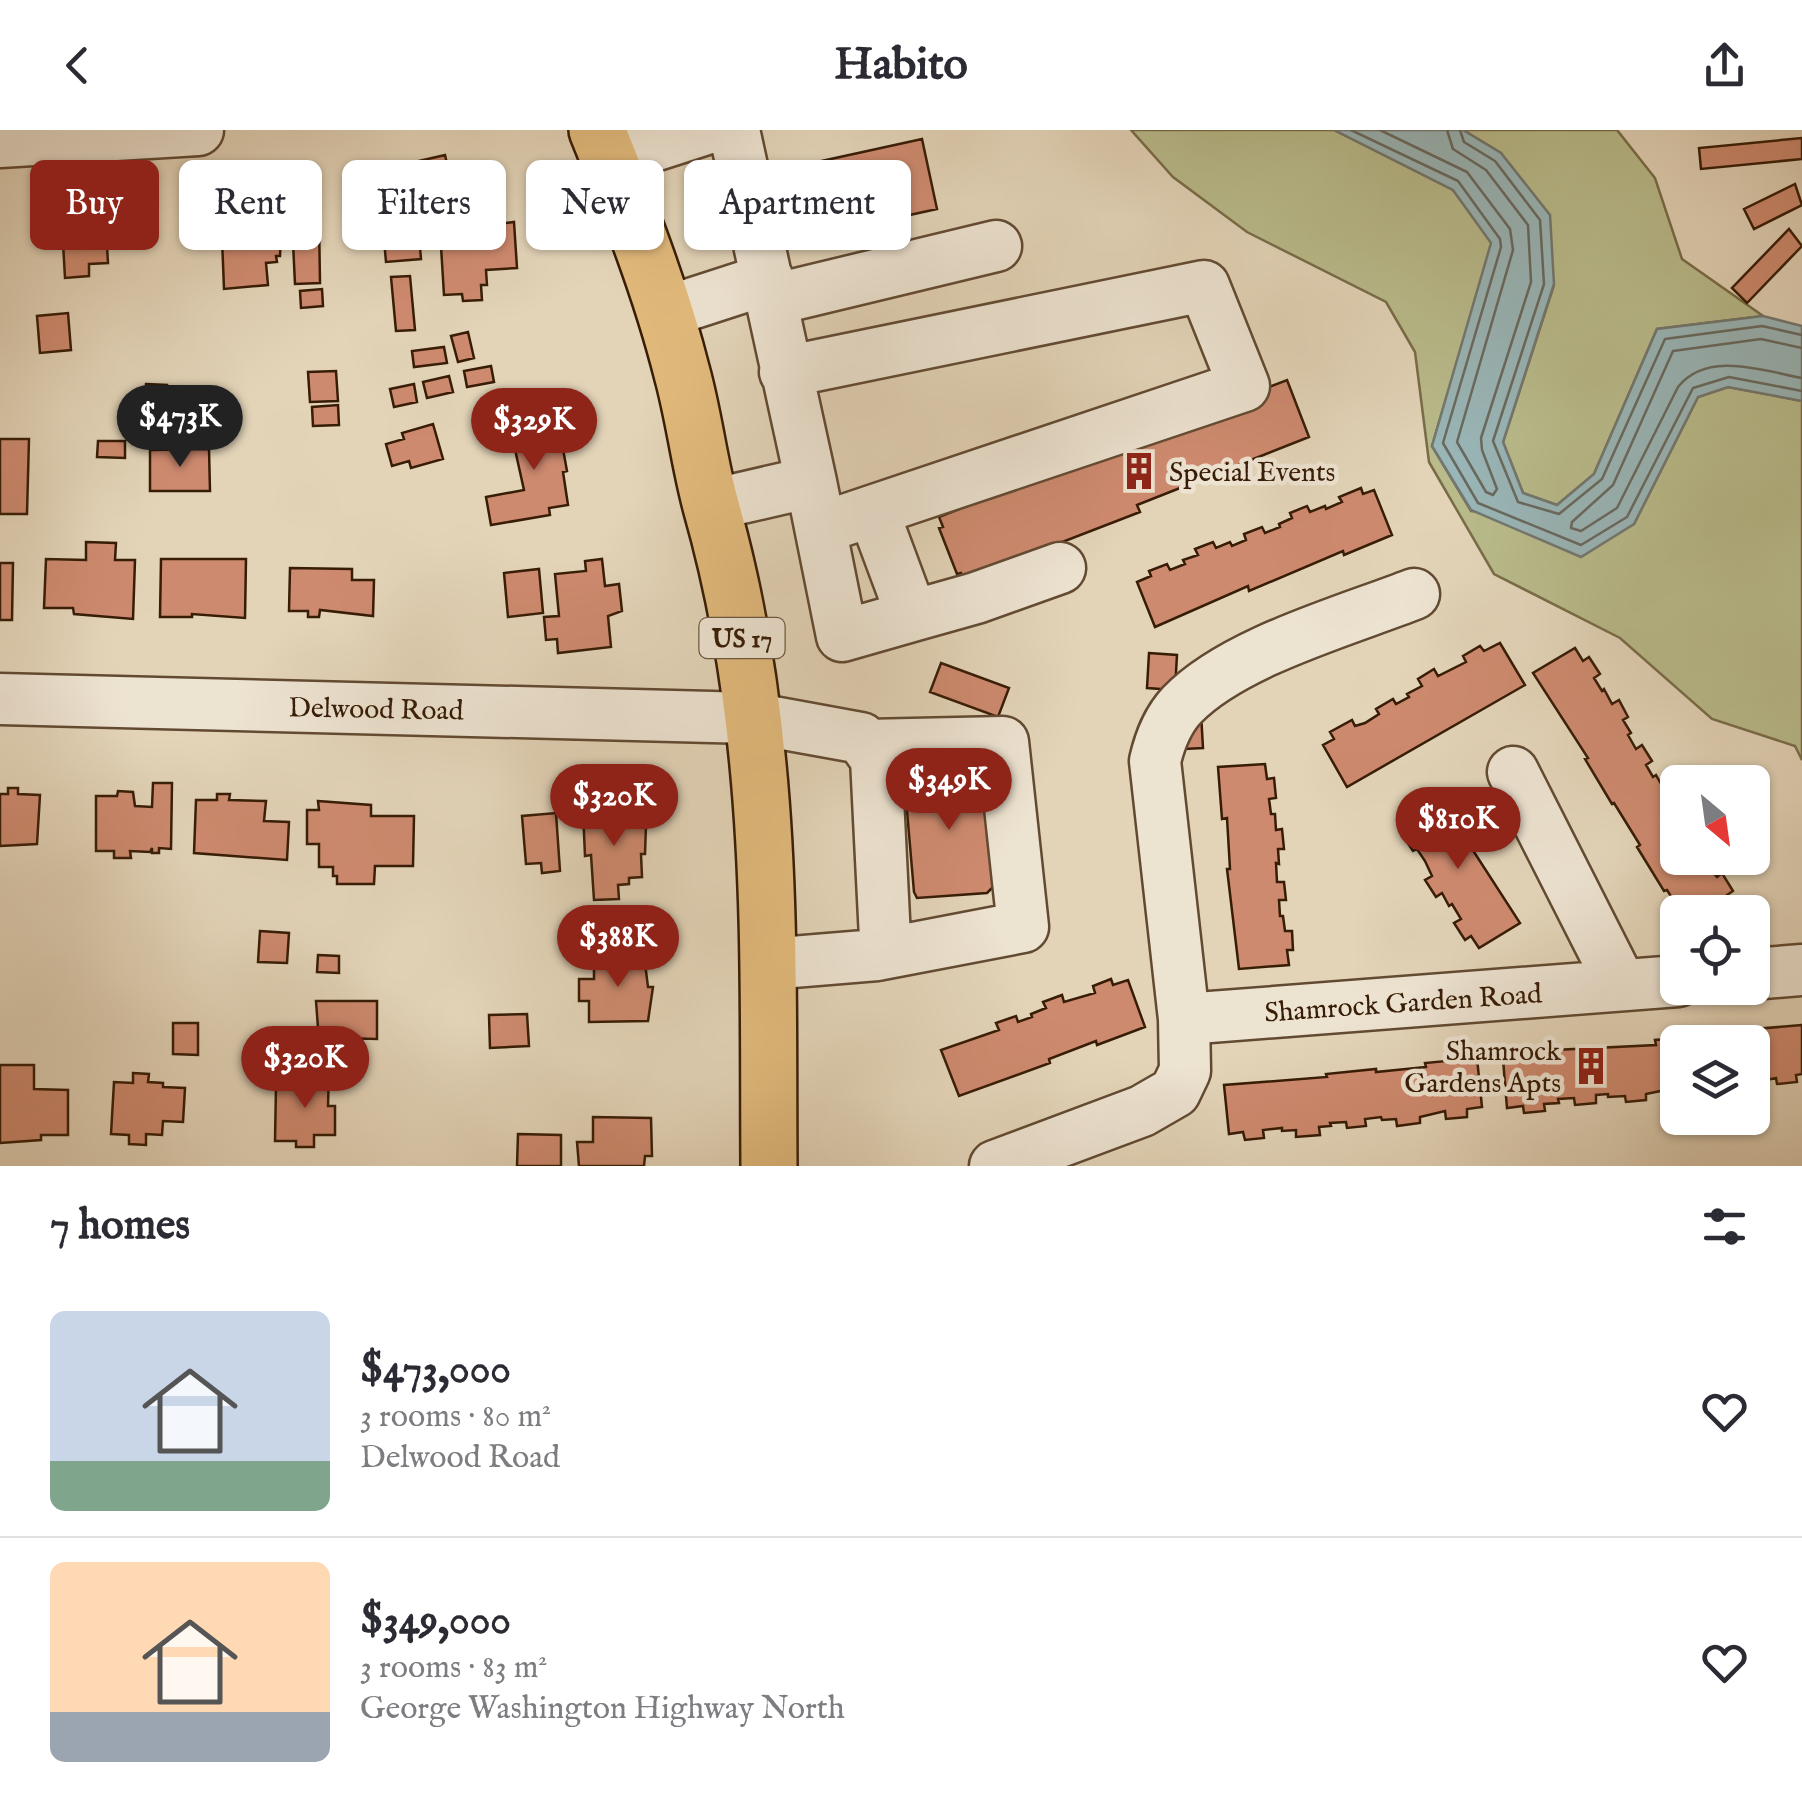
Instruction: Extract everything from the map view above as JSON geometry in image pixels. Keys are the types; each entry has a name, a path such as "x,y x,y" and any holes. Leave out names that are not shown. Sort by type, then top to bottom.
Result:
{"main road":[{"name":"US 17","path":"604,145 682,371 711,505 723,538 742,638 758,762 768,893 768,1166"}],"street":[{"path":"0,142 198,130"},
{"path":"604,145 703,130"},
{"path":"734,130 842,636 976,598 1060,568"},
{"path":"664,313 996,246"},
{"path":"711,505 816,505 872,511 1244,386 1204,286 785,372"},
{"path":"872,511 912,616"},
{"path":"995,1166 1142,1111 1175,1092 1186,1071 1184,1019 1155,761 1160,736 1180,706 1212,680 1262,654 1414,594"},
{"name":"Delwood Road","path":"0,699 751,718 861,738 866,745 1003,742 1023,927 877,955"},
{"path":"768,964 877,955 885,938 876,759 866,745"},
{"path":"1513,772 1621,985"},
{"path":"1770,973 1802,970"},
{"name":"Shamrock Garden Road","path":"1184,1019 1660,982"}],"green space":[{"path":"1131,130 1334,130 1453,190 1492,243 1432,446 1471,511 1634,524 1698,397 1728,387 1802,401 1802,760 1795,746 1712,719 1620,638 1494,574 1429,462 1415,352 1386,302 1247,232 1173,177"},
{"path":"1463,130 1617,130 1655,178 1682,259 1763,316 1657,329 1594,474 1557,505 1523,493 1503,442 1554,285 1501,153"}],"water":[{"path":"1334,130 1463,130 1501,153 1550,215 1554,284 1503,442 1523,493 1557,505 1594,474 1657,329 1763,316 1802,326 1802,401 1728,387 1698,397 1634,524 1581,557 1471,510 1432,446 1491,243 1453,190"}],"building":[{"path":"1802,138 1802,159 1701,169 1699,148"},
{"path":"922,139 937,209 911,215 911,160 826,160"},
{"path":"1795,184 1802,205 1754,229 1744,209"},
{"path":"514,222 517,268 486,270 482,300 463,301 462,294 444,295 441,250 506,250 506,223"},
{"path":"1789,229 1802,246 1747,303 1732,288"},
{"path":"63,250 107,250 108,263 89,264 89,276 65,278"},
{"path":"222,250 280,250 277,262 266,263 268,285 224,289"},
{"path":"293,250 319,250 320,283 295,284"},
{"path":"385,250 420,250 421,259 386,262"},
{"path":"410,276 415,330 396,331 391,277"},
{"path":"322,289 323,306 301,308 300,291"},
{"path":"68,313 71,350 40,353 37,316"},
{"path":"468,332 474,358 458,362 451,336"},
{"path":"444,347 447,363 414,367 412,351"},
{"path":"491,366 494,382 467,387 464,371"},
{"path":"336,371 338,401 310,402 308,372"},
{"path":"449,376 453,392 427,398 423,382"},
{"name":"Special Events","path":"1287,380 1309,437 1137,505 1140,512 964,580 961,573 957,574 939,528 943,527 939,517"},
{"path":"146,384 167,385 166,406 144,405"},
{"path":"414,384 417,402 394,407 390,389"},
{"path":"338,405 339,425 313,426 312,407"},
{"path":"554,407 559,450 563,449 567,471 563,472 568,505 549,508 550,515 491,525 486,497 524,490 514,445 528,442 519,417 523,417 522,412"},
{"path":"433,424 443,459 411,468 409,461 392,466 386,444 404,439 402,433"},
{"path":"0,439 29,439 27,514 0,514"},
{"path":"98,441 125,441 125,458 97,457"},
{"path":"209,449 210,491 150,491 150,450"},
{"path":"1361,488 1363,494 1374,490 1392,535 1249,591 1248,586 1155,627 1137,582 1151,576 1149,571 1167,564 1170,570 1185,564 1183,560 1198,555 1195,549 1213,542 1216,548 1230,542 1232,546 1246,540 1244,534 1262,527 1265,533 1280,527 1292,518 1290,513 1307,506 1310,512 1325,506 1326,509 1342,502 1339,497"},
{"path":"86,542 116,543 115,560 135,560 133,619 74,614 73,608 44,608 46,559 86,560"},
{"path":"161,559 246,559 245,618 192,614 160,617"},
{"path":"602,559 605,586 619,584 622,611 608,616 611,647 558,653 557,639 546,640 544,617 559,616 555,574 586,571 585,561"},
{"path":"0,563 13,563 12,620 0,620"},
{"path":"290,568 352,569 352,580 374,580 373,616 320,610 319,617 308,617 308,611 289,611"},
{"path":"539,569 543,613 508,617 504,573"},
{"path":"1500,643 1525,685 1347,787 1323,745 1334,739 1330,732 1352,720 1355,726 1365,723 1379,714 1376,709 1393,699 1396,704 1409,697 1407,694 1422,686 1418,679 1434,669 1438,676 1466,662 1463,656 1480,646 1484,651"},
{"path":"1575,648 1583,661 1589,657 1600,674 1594,678 1612,704 1619,700 1628,717 1623,720 1631,733 1628,735 1636,749 1642,745 1652,761 1646,765 1660,782 1660,875 1723,875 1733,891 1727,895 1670,895 1664,891 1637,847 1640,845 1585,759 1588,758 1533,673"},
{"path":"1149,653 1177,655 1175,690 1147,688"},
{"path":"941,663 1009,688 998,717 930,692"},
{"path":"1201,713 1203,748 1184,749 1182,714"},
{"path":"1265,764 1267,779 1274,778 1276,798 1269,799 1271,814 1275,814 1276,830 1282,829 1284,849 1278,849 1279,864 1276,863 1277,882 1284,882 1286,900 1279,900 1280,916 1285,931 1292,931 1293,950 1287,950 1289,965 1239,969 1227,869 1227,818 1222,819 1218,767"},
{"path":"979,767 983,770 993,887 987,893 917,898 904,776"},
{"path":"153,783 172,783 171,849 159,848 159,853 152,853 152,848 150,852 130,851 131,858 114,858 114,851 96,851 96,796 133,792 135,806 152,807"},
{"path":"8,788 18,788 18,794 40,795 37,844 0,846 0,794 8,794"},
{"path":"1441,792 1468,836 1465,838 1520,923 1479,948 1471,936 1465,940 1454,923 1461,919 1442,893 1436,897 1425,880 1432,876 1425,861 1403,836 1409,832 1400,818"},
{"path":"217,794 230,794 229,800 266,801 264,821 289,822 287,860 194,853 196,800 217,800"},
{"path":"318,801 371,805 371,816 414,816 413,866 375,866 374,884 337,884 333,867 319,867 319,844 307,844 307,810 319,810"},
{"path":"637,808 639,825 646,825 642,877 629,878 629,884 618,885 619,899 594,900 591,855 585,856 583,811"},
{"path":"556,813 560,871 542,873 541,863 526,864 522,816"},
{"path":"260,931 289,933 287,963 258,962"},
{"path":"318,955 339,956 339,973 317,972"},
{"path":"594,955 644,955 648,987 653,987 648,1021 589,1022 589,1001 579,1001 579,979 594,979"},
{"path":"1111,979 1113,985 1128,980 1145,1027 1097,1045 1096,1041 1049,1059 1050,1063 959,1096 941,1050 999,1030 996,1023 1016,1016 1018,1022 1032,1017 1031,1014 1046,1008 1043,1002 1062,995 1064,1002 1095,993 1093,986"},
{"path":"316,1001 377,1001 377,1039 335,1038 335,1054 320,1055"},
{"path":"527,1014 529,1046 490,1048 489,1015"},
{"path":"173,1023 198,1023 198,1055 173,1054"},
{"name":"Shamrock Gardens Apts","path":"1802,1025 1802,1074 1796,1075 1797,1082 1777,1084 1776,1078 1770,1079 1770,1028"},
{"name":"Shamrock Gardens Apts","path":"1655,1040 1660,1040 1660,1091 1646,1094 1646,1100 1626,1102 1625,1096 1608,1094 1596,1095 1596,1103 1575,1105 1574,1098 1558,1099 1559,1103 1544,1104 1545,1111 1524,1113 1523,1106 1507,1108 1503,1059 1554,1055 1554,1050 1656,1045"},
{"path":"1477,1058 1482,1107 1467,1109 1467,1117 1446,1119 1445,1111 1420,1117 1420,1123 1397,1126 1396,1119 1381,1117 1365,1119 1366,1126 1347,1128 1346,1122 1330,1123 1331,1126 1319,1127 1320,1135 1296,1137 1296,1130 1282,1128 1263,1130 1264,1138 1245,1140 1243,1132 1229,1134 1224,1085 1426,1067 1425,1063"},
{"path":"0,1065 34,1065 34,1089 68,1090 68,1135 41,1135 41,1140 0,1143"},
{"path":"308,1072 329,1072 328,1106 335,1106 335,1135 314,1135 314,1147 296,1147 296,1141 275,1141 276,1086 308,1086"},
{"path":"133,1073 149,1074 148,1082 163,1083 163,1087 185,1088 183,1122 163,1121 162,1135 146,1134 146,1145 129,1144 129,1135 111,1134 114,1082 133,1083"},
{"path":"593,1117 651,1118 652,1156 645,1156 644,1166 579,1166 577,1142 593,1142"},
{"path":"518,1134 561,1135 561,1166 517,1166"}],"place":[{"name":"Special Events","path":"1139,471"},
{"name":"Shamrock Gardens Apts","path":"1591,1066"}]}
